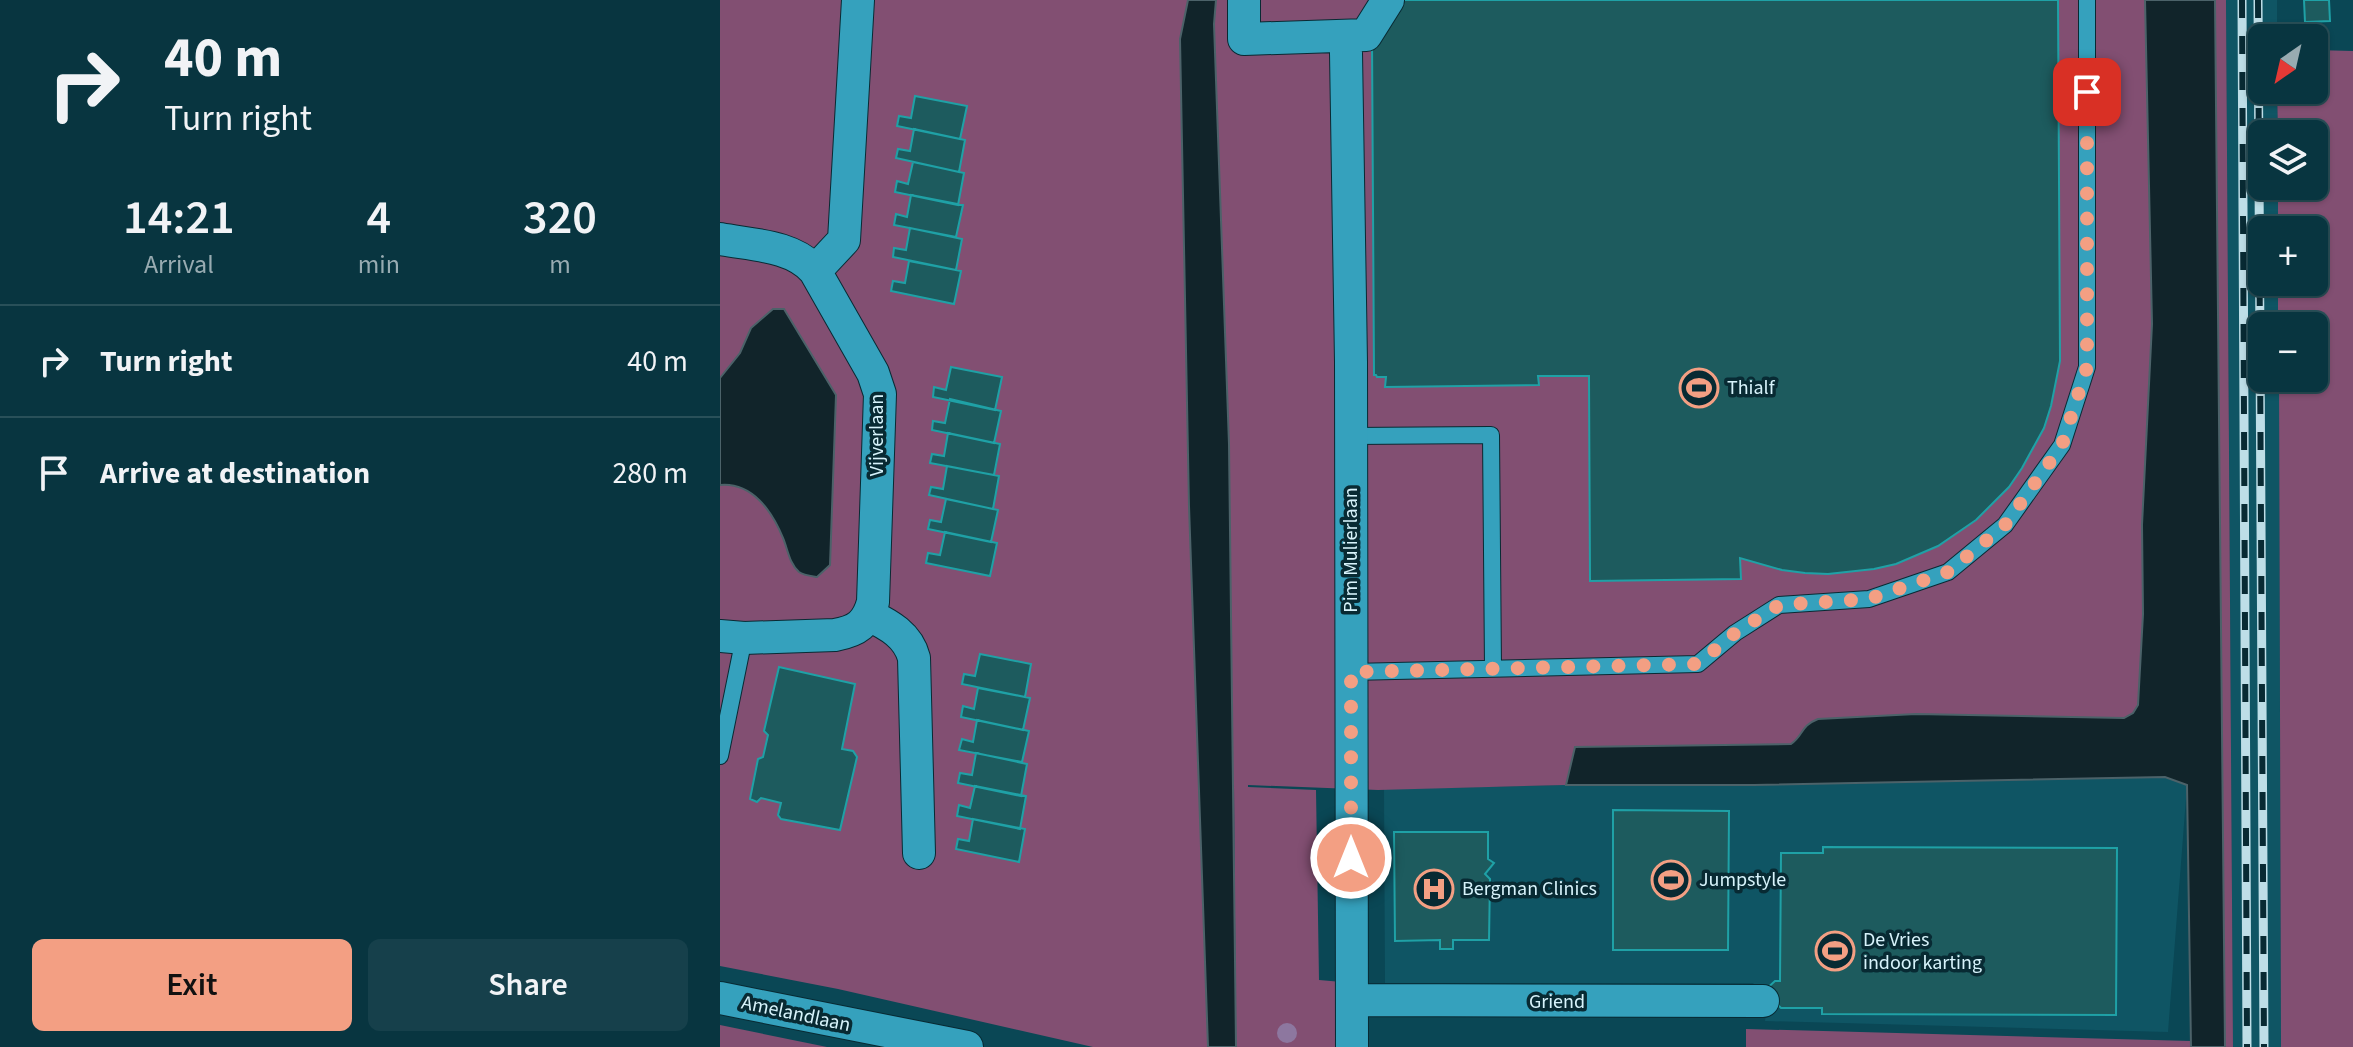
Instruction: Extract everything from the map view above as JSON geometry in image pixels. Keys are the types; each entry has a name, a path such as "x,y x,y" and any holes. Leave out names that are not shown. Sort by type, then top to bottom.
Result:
{"street":[{"path":"815,271 844,240 858,0"},
{"path":"1244,0 1244,39 1366,35 1388,0"},
{"name":"Pim Mulierlaan","path":"1346,53 1352,436 1352,1047"},
{"name":"Vijverlaan","path":"720,239 791,253 806,261 815,271 873,373 880,394 873,602 869,615"},
{"path":"732,637 849,632 869,615 895,629 909,645 914,658 919,853"},
{"name":"Amelandlaan","path":"720,998 875,1039 967,1047"},
{"name":"Griend","path":"1352,1000 1763,1001"}],"lane":[{"path":"1351,672 1698,664 1735,633 1779,605 1869,599 1948,572 2005,525 2062,445 2087,367 2087,0"},
{"path":"1352,436 1491,435 1493,668"},
{"path":"720,756 732,637"}],"shaded area":[{"path":"720,0 1194,0 1215,1047 1093,1047 838,989 720,966"},
{"path":"1188,0 1216,0 1214,24 1229,444 1236,1047 1208,1047 1189,506 1180,39"},
{"name":"Thialf","path":"1214,0 2171,0 2187,785 2165,777 1378,790 1248,785 1316,790 1319,980 1342,982 1341,1047 1236,1047 1234,785 1226,784"},
{"path":"2145,0 2215,0 2225,1047 2191,1047 2187,785 2165,777 1754,785 1566,785 1575,747 1791,744 1818,719 1916,714 2124,718 2133,713 2138,705 2143,614 2142,525 2152,324"},
{"path":"2215,0 2226,0 2233,1047 2225,1047"},
{"path":"2226,0 2277,0 2277,24 2248,24 2248,104 2277,104 2278,120 2248,120 2248,200 2278,200 2278,216 2248,216 2248,296 2278,296 2278,312 2248,312 2248,392 2279,392 2281,1047 2233,1047"},
{"path":"2328,50 2353,51 2353,1047 2281,1047 2279,392 2328,392 2328,312 2278,312 2278,296 2328,296 2328,216 2278,216 2278,200 2328,200 2328,120 2278,120 2277,104 2328,104"},
{"path":"773,309 784,309 836,395 830,565 817,577 799,572 778,528 759,500 742,488 720,485 720,378 740,353 751,328"},
{"path":"2165,777 2187,785 2168,1032 1765,1021 1768,1001 1753,983 1385,983 1384,789"},
{"path":"720,1025 827,1047 720,1047"},
{"path":"1746,1029 2191,1041 2191,1047 1746,1047"}],"building":[{"name":"Thialf","path":"1391,0 2058,0 2060,361 2044,428 2009,487 1976,520 1938,546 1896,564 1874,569 1805,573 1740,558 1741,579 1590,581 1589,376 1538,376 1539,385 1385,387 1386,377 1374,375 1372,39"},
{"path":"2304,0 2329,0 2330,21 2305,22"},
{"path":"915,96 967,106 960,139 897,126 899,116 911,118"},
{"path":"914,129 965,140 959,172 896,158 898,149 910,151"},
{"path":"913,162 964,173 958,205 895,192 897,181 908,184"},
{"path":"911,195 963,205 956,237 894,225 896,214 907,217"},
{"path":"910,228 962,239 956,270 893,257 894,248 906,250"},
{"path":"909,261 961,271 954,304 891,291 893,281 905,283"},
{"path":"951,367 1002,377 995,410 933,397 934,387 946,390"},
{"path":"950,399 1001,411 994,443 932,430 933,421 945,423"},
{"path":"948,433 1000,444 994,475 930,463 932,454 944,456"},
{"path":"947,466 999,476 993,509 929,495 931,487 943,489"},
{"path":"946,499 998,510 991,542 928,529 930,520 941,522"},
{"path":"945,532 997,543 990,576 926,563 928,553 940,555"},
{"path":"980,654 1031,664 1025,697 962,684 964,674 975,676"},
{"path":"779,667 855,684 842,749 853,751 857,757 840,830 781,819 778,815 781,803 750,799 758,759 763,757 768,735 764,731"},
{"path":"978,688 1030,698 1023,730 961,717 963,706 974,709"},
{"path":"977,720 1029,731 1022,762 959,750 962,739 973,742"},
{"path":"976,753 1027,764 1021,796 958,783 960,773 972,775"},
{"path":"975,786 1026,796 1020,829 957,816 959,805 970,808"},
{"path":"1613,810 1729,811 1728,950 1613,950"},
{"path":"973,819 1025,829 1019,862 956,849 958,839 969,841"},
{"path":"1394,832 1488,832 1488,859 1494,863 1485,874 1490,879 1489,940 1453,940 1453,949 1440,949 1440,940 1395,941"},
{"path":"1823,847 2117,848 2116,1015 1822,1014 1822,1008 1781,1008 1764,991 1775,981 1780,981 1781,853 1823,853"}],"railway":[{"path":"2242,0 2247,1047"},
{"path":"2258,0 2264,1047"}],"place":[{"name":"Thialf","path":"1699,388"},
{"name":"Jumpstyle","path":"1671,880"},
{"name":"Bergman Clinics","path":"1434,889"},
{"name":"De Vries indoor karting","path":"1835,951"}],"route":[{"path":"1351,858 1351,672 1698,664 1735,633 1779,605 1869,599 1948,572 2005,525 2062,445 2087,367 2087,92"}]}
